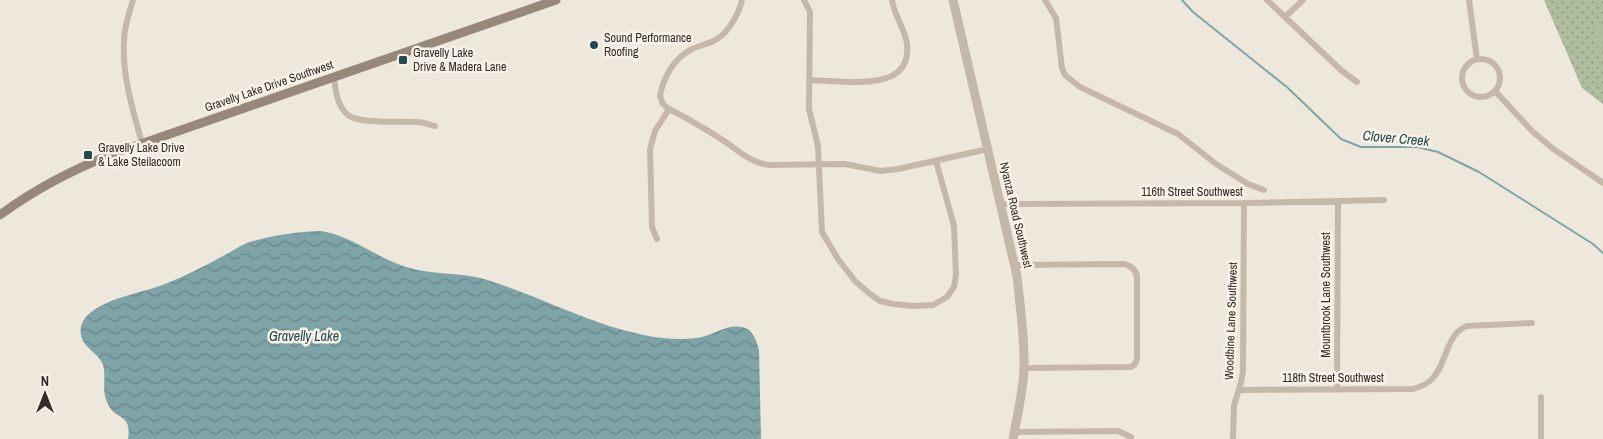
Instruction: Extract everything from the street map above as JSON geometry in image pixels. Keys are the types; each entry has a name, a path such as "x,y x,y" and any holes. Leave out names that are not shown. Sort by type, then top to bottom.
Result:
{"main road":[{"name":"Gravelly Lake Drive Southwest","path":"0,215 25,197 86,164 556,0"}],"street":[{"path":"132,0 126,24 124,46 128,91 142,143"},
{"path":"742,0 731,23 719,38 691,49 681,56 670,69 660,96 663,104 669,109 722,139 751,160 760,164 786,166 845,164 881,171 988,149"},
{"path":"804,0 810,12 810,114 818,146 820,165 822,232 838,259 855,281 876,299 893,304 923,306 938,303 945,299 952,291 956,275 955,233 936,160"},
{"path":"809,80 874,82 889,79 896,73 905,60 907,46 892,0"},
{"name":"Nyanza Road Southwest","path":"953,0 1015,265 1022,319 1024,368 1014,436"},
{"path":"1045,0 1056,18 1062,68 1065,75 1073,82 1178,134 1216,164 1248,184 1264,190"},
{"path":"1267,0 1342,71 1357,82"},
{"path":"1285,17 1303,0"},
{"path":"1469,0 1477,60"},
{"path":"1477,60 1489,61 1498,69 1500,80 1495,91 1484,97 1478,97 1466,90 1463,85 1463,72 1471,62 1477,60"},
{"path":"334,76 335,88 341,106 350,117 362,120 419,122 435,126"},
{"path":"1495,91 1532,131 1603,183"},
{"path":"656,239 652,227 650,149 655,131 669,109"},
{"name":"116th Street Southwest","path":"1000,204 1244,203 1384,200"},
{"name":"Mountbrook Lane Southwest","path":"1337,388 1338,202"},
{"name":"Woodbine Lane Southwest","path":"1233,439 1234,405 1242,371 1244,203"},
{"path":"1015,265 1124,264 1131,267 1137,277 1137,359 1135,364 1127,368 1024,368"},
{"name":"118th Street Southwest","path":"1239,390 1413,389 1427,383 1434,377 1454,336 1462,328 1467,326 1532,323"},
{"path":"1541,397 1542,439"},
{"path":"1014,436 1118,431 1131,437"}],"green space":[{"path":"1544,0 1603,0 1603,104 1582,88"},
{"path":"1597,26 1603,26 1602,55 1596,55 1598,42"}],"water":[{"name":"Gravelly Lake","path":"320,231 336,235 386,259 416,270 484,279 605,325 643,335 672,339 692,338 707,336 731,327 746,328 754,336 759,350 761,439 128,439 129,431 126,421 112,410 106,400 103,365 82,340 81,327 85,318 102,305 172,281 247,243 303,232"}],"waterway":[{"name":"Clover Creek","path":"1182,0 1193,12 1288,88 1341,139 1361,147 1417,147 1438,152 1479,172 1593,244 1603,253"}],"place":[{"name":"Sound Performance Roofing","path":"594,45"},
{"name":"Gravelly Lake Drive & Madera Lane","path":"403,60"},
{"name":"Gravelly Lake Drive & Lake Steilacoom","path":"88,155"}]}
